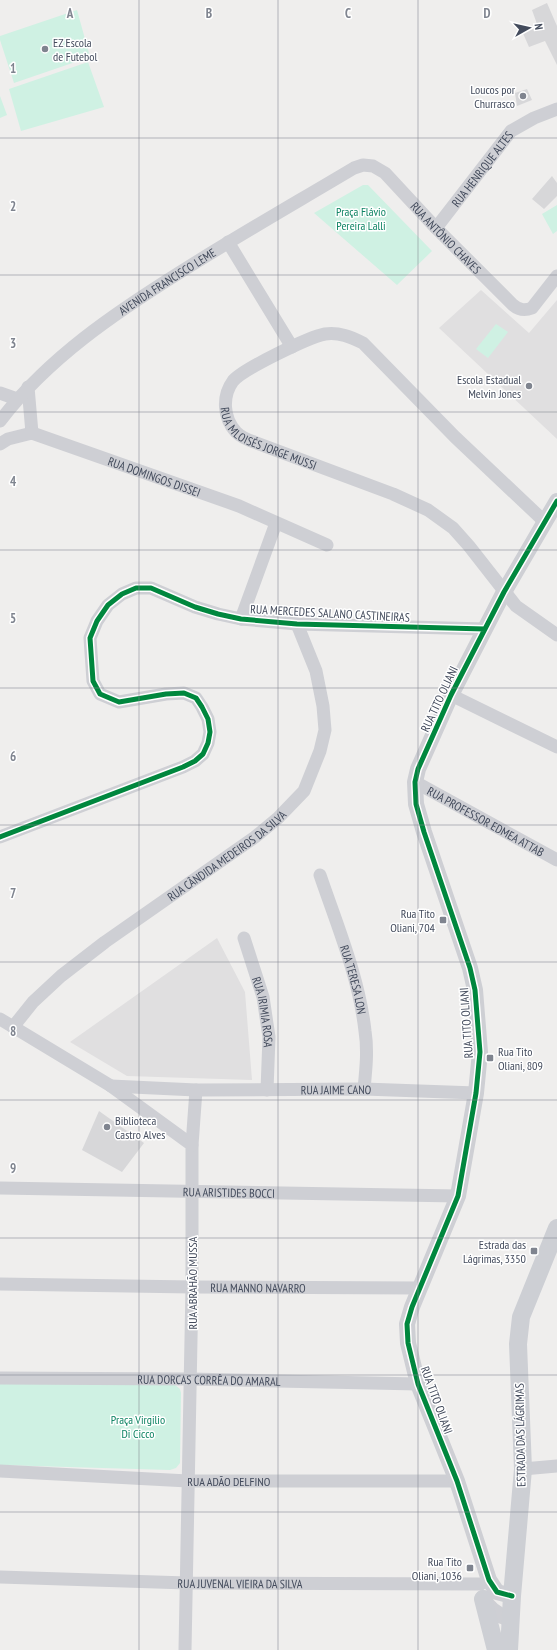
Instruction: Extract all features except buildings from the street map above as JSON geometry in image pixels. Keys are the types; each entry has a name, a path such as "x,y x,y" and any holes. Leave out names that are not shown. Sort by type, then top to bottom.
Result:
{"main road":[{"name":"ESTRADA DAS LÁGRIMAS","path":"509,1650 523,1469 518,1344 521,1317 557,1228"},
{"path":"482,1592 496,1650"}],"street":[{"name":"RUA HENRIQUE ALTES","path":"436,228 511,131 534,118 557,109"},
{"name":"RUA ANTÔNIO CHAVES","path":"354,168 373,166 385,173 436,228 516,307 527,310 536,303 557,276"},
{"name":"AVENIDA FRANCISCO LEME","path":"0,421 28,387 86,335 142,296 228,242 354,168"},
{"path":"228,242 292,347"},
{"name":"RUA MLOISÉS JORGE MUSSI","path":"544,522 455,437 363,343 350,337 338,334 325,334 292,347 244,372 234,381 228,390 225,406 228,420 236,432 254,442 393,494 428,510 453,528 516,606 557,635"},
{"path":"0,444 8,439 32,433 28,387"},
{"path":"0,393 17,399"},
{"name":"RUA DOMINGOS DISSEI","path":"32,433 239,506 327,545"},
{"name":"RUA TITO OLIANI","path":"512,1596 502,1595 493,1588 489,1580 457,1481 418,1384 408,1343 407,1324 412,1307 458,1196 476,1093 480,1052 475,990 470,968 416,804 415,782 418,769 451,695 504,592 557,501"},
{"path":"241,619 276,523"},
{"name":"RUA MERCEDES SALANO CASTINEIRAS","path":"0,837 182,767 195,761 203,754 208,743 210,732 208,718 196,698 184,693 166,694 119,702 100,694 93,681 90,638 97,621 108,605 122,594 136,588 151,588 194,607 241,619 297,624 485,629"},
{"name":"RUA CÂNDIDA MEDEIROS DA SILVA","path":"13,1027 33,1002 61,976 105,942 255,837 278,818 304,790 320,751 325,730 323,706 316,671 297,624"},
{"path":"451,695 557,747"},
{"name":"RUA PROFESSOR EDMEA ATTAB","path":"415,782 557,860"},
{"name":"RUA TERESA LON","path":"320,875 353,974 361,1006 367,1059 364,1089"},
{"name":"RUA IRIMIA ROSA","path":"244,938 263,997 269,1037 267,1090"},
{"path":"0,1019 111,1086 192,1145"},
{"name":"RUA JAIME CANO","path":"111,1086 196,1090 364,1089 476,1093"},
{"name":"RUA ABRAHÃO MUSSA","path":"185,1650 191,1379 192,1145 196,1090"},
{"name":"RUA ARISTIDES BOCCI","path":"0,1188 192,1190 458,1196"},
{"name":"RUA MANNO NAVARRO","path":"0,1284 420,1288"},
{"name":"RUA DORCAS CORRÊA DO AMARAL","path":"0,1378 191,1379 418,1384"},
{"path":"523,1469 557,1466"},
{"name":"RUA ADÃO DELFINO","path":"0,1471 188,1481 457,1481"},
{"name":"RUA TITO OLIANI","path":"469,1517 482,1592"},
{"name":"RUA JUVENAL VIEIRA DA SILVA","path":"0,1577 482,1592"},
{"path":"482,1592 489,1608 501,1616 511,1619"}],"shaded area":[{"name":"Escola Estadual Melvin Jones","path":"481,290 529,333 557,300 557,439 439,328"},
{"path":"217,938 245,992 252,1080 127,1076 70,1042"}],"green space":[{"name":"EZ Escola de Futebol","path":"77,10 90,57 14,83 0,36"},
{"path":"88,62 104,107 21,131 9,89"},
{"path":"0,96 7,115 0,118"},
{"name":"Praça Flávio Pereira Lalli","path":"363,185 368,185 432,251 397,285 314,213"},
{"path":"557,205 557,231 553,234 542,214"},
{"path":"496,324 508,332 488,358 476,349"},
{"name":"Praça Virgilio Di Cicco","path":"0,1384 174,1384 180,1389 181,1393 180,1463 176,1468 170,1470 0,1465"}],"cycle path":[{"path":"512,1596 497,1592 489,1580 457,1481 418,1384 408,1343 407,1324 412,1307 458,1196 476,1093 480,1052 475,990 470,968 424,832 416,804 415,782 418,769 451,695 504,592 557,501"},
{"path":"0,837 183,767 195,761 203,754 208,743 210,732 208,719 196,698 184,693 166,694 119,702 100,694 93,681 90,638 97,621 108,605 122,594 136,588 151,588 195,607 241,619 297,624 485,629"}],"place":[{"name":"EZ Escola de Futebol","path":"45,49"},
{"name":"Loucos por Churrasco","path":"523,96"},
{"name":"Escola Estadual Melvin Jones","path":"529,386"},
{"name":"Rua Tito Oliani, 704","path":"443,920"},
{"name":"Rua Tito Oliani, 809","path":"490,1058"},
{"name":"Biblioteca Castro Alves","path":"107,1127"},
{"name":"Estrada das Lágrimas, 3350","path":"534,1251"},
{"name":"Rua Tito Oliani, 1036","path":"470,1568"}]}
